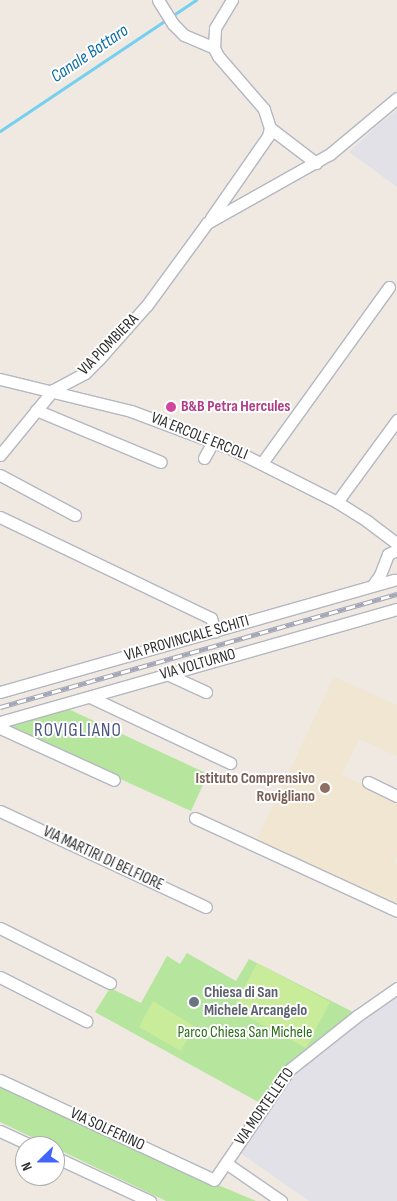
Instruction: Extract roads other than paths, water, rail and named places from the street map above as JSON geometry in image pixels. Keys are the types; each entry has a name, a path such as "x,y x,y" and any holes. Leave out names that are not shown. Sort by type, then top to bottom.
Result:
{"street":[{"path":"158,0 173,24 184,35 214,48"},
{"path":"232,0 215,28 214,48 218,56 264,109 270,128 316,163"},
{"name":"VIA PIOMBIERA","path":"207,223 316,163 338,148 364,123 397,98"},
{"name":"VIA PIOMBIERA","path":"0,455 53,390 77,378 99,359 147,305 268,136 270,128"},
{"path":"262,463 389,287"},
{"name":"VIA ERCOLE ERCOLI","path":"0,379 53,390 131,411 213,442 262,463 337,502 367,521 397,544"},
{"path":"36,410 161,462"},
{"path":"337,502 397,420"},
{"path":"204,458 213,442"},
{"path":"0,475 75,515"},
{"path":"0,517 211,618 215,631"},
{"path":"383,534 386,544 385,562"},
{"path":"373,585 385,562 397,550"},
{"name":"VIA PROVINCIALE SCHITI","path":"385,562 387,574 395,580"},
{"name":"VIA PROVINCIALE SCHITI","path":"0,692 395,580"},
{"name":"VIA VOLTURNO","path":"0,722 397,609"},
{"path":"167,674 206,692"},
{"path":"90,697 230,762"},
{"path":"0,728 114,780"},
{"path":"368,782 397,796"},
{"name":"VIA MARTIRI DI BELFIORE","path":"0,811 206,907"},
{"path":"194,818 397,911"},
{"path":"0,928 110,983"},
{"path":"0,977 86,1021"},
{"name":"VIA MORTELLETO","path":"214,1180 289,1070 357,1016 397,988"},
{"name":"VIA SOLFERINO","path":"0,1080 214,1180"},
{"path":"0,1131 15,1138"},
{"path":"65,1162 150,1201"},
{"path":"226,1163 281,1201"}],"waterway":[{"name":"Canale Bottaro","path":"0,131 196,0"}],"railway":[{"path":"0,707 397,594"}],"place":[{"name":"B&B Petra Hercules","path":"171,407"},
{"name":"Istituto Comprensivo Rovigliano","path":"325,788"},
{"name":"Chiesa di San Michele Arcangelo","path":"194,1002"}],"district":[{"name":"ROVIGLIANO","path":"78,731"}],"park label":[{"name":"Parco Chiesa San Michele","path":"245,1033"}]}
